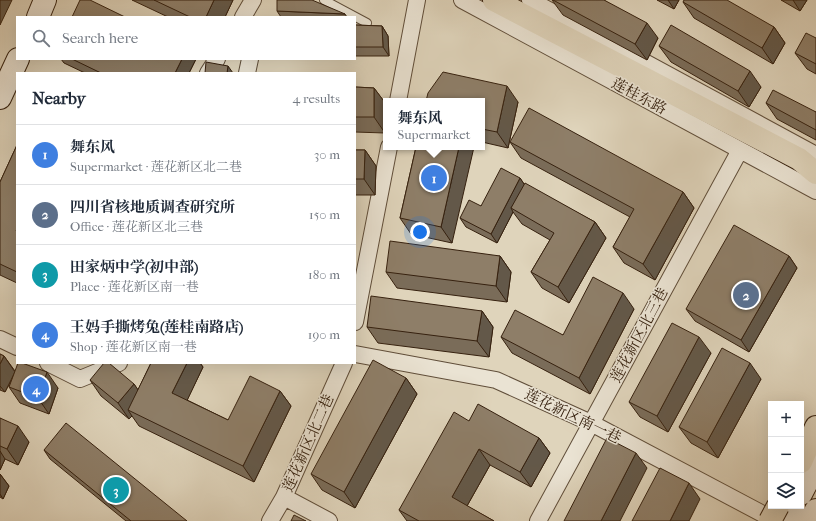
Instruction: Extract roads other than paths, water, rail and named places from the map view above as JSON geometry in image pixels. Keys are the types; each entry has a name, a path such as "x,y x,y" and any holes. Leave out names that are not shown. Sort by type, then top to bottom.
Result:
{"highway":[{"path":"494,0 799,159 816,173"},
{"path":"804,456 816,427"},
{"path":"804,458 816,436"},
{"path":"770,521 776,509"}],"main road":[{"path":"38,16 45,0"},
{"path":"0,98 18,60"},
{"path":"804,488 816,465"},
{"path":"787,521 793,509"},
{"path":"810,521 816,510"}],"street":[{"path":"399,98 418,0"},
{"name":"莲桂东路","path":"462,0 816,190"},
{"path":"530,0 816,155"},
{"path":"244,16 253,6"},
{"path":"209,72 216,60"},
{"path":"247,72 250,60"},
{"path":"356,317 388,150"},
{"name":"莲花新区北三巷","path":"538,521 740,150"},
{"path":"0,339 16,347"},
{"name":"莲花新区南一巷","path":"356,354 496,380 591,423 776,521"},
{"path":"50,364 80,379 117,364"},
{"name":"莲花新区北二巷","path":"270,521 284,497 344,364"},
{"path":"284,497 329,521"}],"lane":[{"path":"324,0 354,16"},
{"path":"356,17 367,23"}],"place":[{"name":"舞东风","path":"434,178"},
{"name":"四川省核地质调查研究所","path":"746,295"},
{"name":"王妈手撕烤兔(莲桂南路店)","path":"36,389"},
{"name":"田家炳中学(初中部)","path":"116,490"}]}
